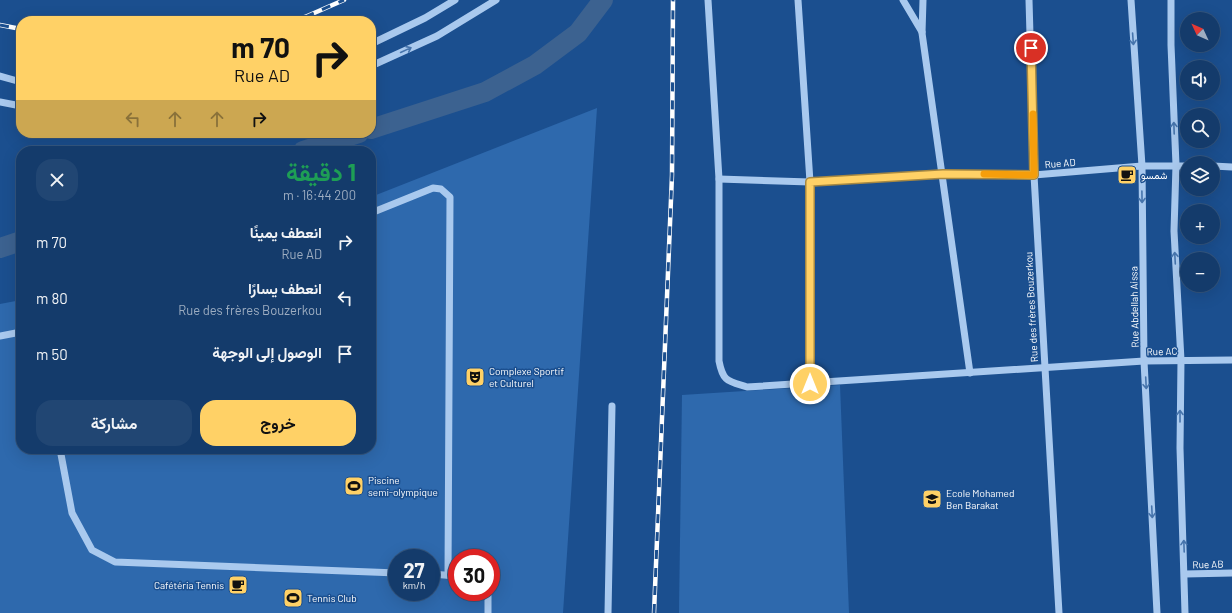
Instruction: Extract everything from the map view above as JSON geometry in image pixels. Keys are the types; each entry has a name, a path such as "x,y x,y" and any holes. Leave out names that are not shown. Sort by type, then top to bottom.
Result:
{"street":[{"path":"376,42 425,18 455,0"},
{"path":"376,64 437,36 496,0"},
{"name":"Rue AC","path":"708,0 719,179 719,361 721,373 727,381 747,387 1144,361 1232,360"},
{"path":"798,0 810,182 810,384"},
{"path":"903,0 922,33"},
{"path":"923,0 922,33 970,373"},
{"name":"Rue des frères Bouzerkou","path":"1029,0 1034,175 1059,613"},
{"name":"Rue Abdellah Aissa","path":"1131,0 1142,166 1144,361 1157,613"},
{"path":"1171,0 1171,45 1176,165 1174,231 1181,360 1180,448 1185,613"},
{"path":"0,76 16,81"},
{"path":"0,102 16,105"},
{"name":"Rue AD","path":"719,179 810,182 943,174 1034,175 1142,166 1180,165"},
{"path":"1220,166 1232,167"},
{"path":"376,210 433,188 441,188 450,197 448,549"},
{"path":"0,336 16,333"},
{"path":"608,613 612,406"},
{"path":"61,454 72,513 92,550 115,562 388,573"},
{"name":"Rue AB","path":"1185,574 1232,573"},
{"path":"440,575 448,575"},
{"path":"488,601 488,613"}],"shaded area":[{"name":"Complexe Sportif et Culturel","path":"597,108 563,613 0,613 0,304 16,301 16,454 376,454 376,195"},
{"path":"840,385 849,613 679,613 682,395"}],"waterway":[{"path":"376,127 485,92 535,65 578,33 603,0"},
{"path":"319,146 343,138"},
{"path":"0,248 16,243"}],"railway":[{"path":"307,16 344,0"},
{"path":"654,613 672,175 673,0"},
{"path":"0,25 16,28"}],"slow traffic":[{"path":"984,174 1034,175 1033,114"}],"place":[{"name":"شمسو","path":"1127,175"},
{"name":"Complexe Sportif et Culturel","path":"475,377"},
{"name":"Piscine semi-olympique","path":"354,486"},
{"name":"Ecole Mohamed Ben Barakat","path":"932,499"},
{"name":"Cafétéria Tennis","path":"238,585"},
{"name":"Tennis Club","path":"293,598"}],"route":[{"path":"810,384 810,182 943,174 1034,175 1031,48"}]}
